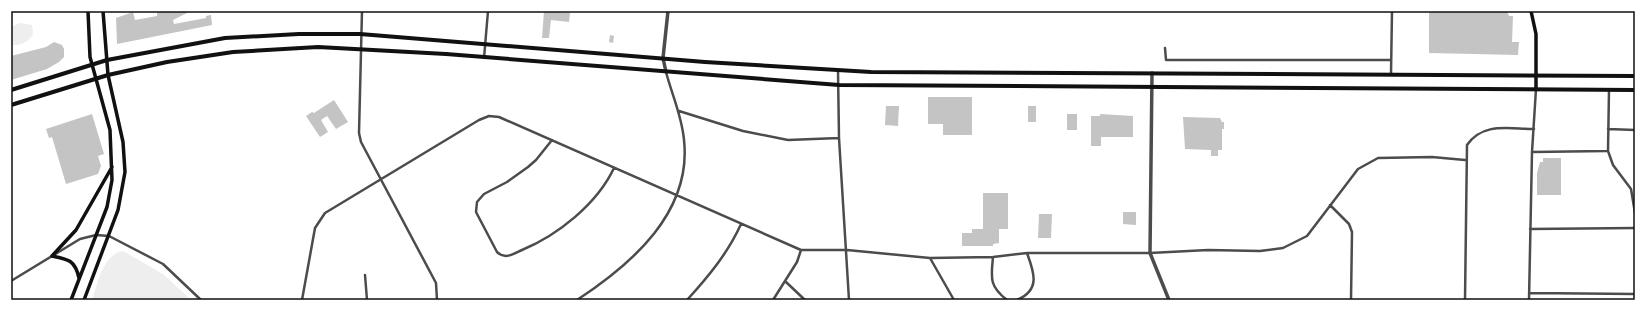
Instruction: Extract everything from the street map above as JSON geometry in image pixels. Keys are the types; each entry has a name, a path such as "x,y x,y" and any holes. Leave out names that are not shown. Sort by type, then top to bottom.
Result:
{"main road":[{"path":"71,300 110,195 113,166 110,130 89,51 88,11"},
{"path":"84,300 109,236 121,198 125,172 123,142 108,75 103,11"},
{"path":"1531,11 1536,34 1536,89"},
{"path":"11,90 107,60 225,38 257,35 360,34 838,71 1635,76"},
{"path":"11,105 96,78 167,62 234,52 318,47 839,85 1635,90"},
{"path":"52,256 76,230 113,166"},
{"path":"52,256 66,259 71,262 77,268 79,279"}],"street":[{"path":"362,11 360,34 359,133 361,142 436,283 438,300"},
{"path":"484,58 488,11"},
{"path":"577,300 617,271 636,254 668,215 678,196 684,174 684,140 679,111 663,58 668,11"},
{"path":"1391,74 1392,11"},
{"path":"1166,48 1166,60 1391,60"},
{"path":"838,71 839,138 849,300"},
{"path":"1152,73 1150,253 1169,300"},
{"path":"1529,300 1532,152 1536,89"},
{"path":"1608,89 1608,151 1613,165 1631,189 1635,213"},
{"path":"679,111 743,131 788,140 839,138"},
{"path":"302,300 315,228 325,213 479,120 489,116 499,117 801,250 846,250 930,258 993,257 1027,253 1150,253 1222,250 1260,251 1284,248 1307,236 1358,170 1378,158 1432,158 1465,160"},
{"path":"1465,300 1466,144 1473,136 1485,129 1534,129"},
{"path":"1608,129 1635,130"},
{"path":"552,140 528,167 507,182 484,194 477,202 476,212 497,252 503,256 510,256 529,247 548,237 567,223 594,197 614,168"},
{"path":"1532,152 1608,151"},
{"path":"1330,205 1349,224 1352,232 1351,300"},
{"path":"687,300 717,266 734,242 742,224"},
{"path":"1530,229 1635,228"},
{"path":"11,281 80,239 96,234 109,236 163,264 202,300"},
{"path":"773,300 786,282 797,262 801,250"},
{"path":"1017,300 1028,295 1034,283 1034,272 1027,253"},
{"path":"993,257 991,280 996,292 1007,300"},
{"path":"930,258 954,300"},
{"path":"365,274 367,300"},
{"path":"786,282 805,300"},
{"path":"1529,293 1635,294"}],"shaded area":[{"path":"20,23 32,25 33,34 24,43 11,45 11,27"},
{"path":"123,251 163,274 191,300 92,300 102,270 106,263 116,253"}],"building":[{"path":"157,11 191,11 173,20 174,24 206,18 206,16 211,15 212,25 117,44 116,18 133,12 135,20 157,16"},
{"path":"544,11 570,13 569,22 551,20 549,38 542,38"},
{"path":"1429,11 1507,11 1509,16 1513,16 1512,42 1519,42 1518,55 1429,53"},
{"path":"610,35 614,36 613,43 609,42"},
{"path":"54,42 62,45 64,49 64,57 59,62 47,69 11,80 11,56 46,47"},
{"path":"928,97 972,97 972,135 943,135 943,124 928,124"},
{"path":"334,100 348,122 336,129 327,116 321,120 328,132 320,137 306,116 312,112 314,113"},
{"path":"886,106 899,106 898,126 885,125"},
{"path":"1028,106 1036,106 1036,122 1028,122"},
{"path":"92,114 104,154 98,156 101,166 98,174 66,184 52,137 49,138 46,129"},
{"path":"1067,114 1077,114 1077,130 1067,130"},
{"path":"1100,114 1133,116 1133,137 1101,137 1101,146 1091,146 1091,116 1100,116"},
{"path":"1183,117 1220,118 1222,122 1224,122 1224,129 1222,129 1222,150 1218,150 1218,156 1211,156 1211,150 1185,149"},
{"path":"1543,158 1561,158 1561,195 1537,195 1537,173 1540,162 1543,162"},
{"path":"983,193 1008,193 1008,229 999,229 999,243 993,244 993,246 962,246 962,233 972,233 972,229 983,229"},
{"path":"1123,212 1136,212 1136,225 1123,224"},
{"path":"1039,214 1052,214 1051,238 1038,238"}]}
